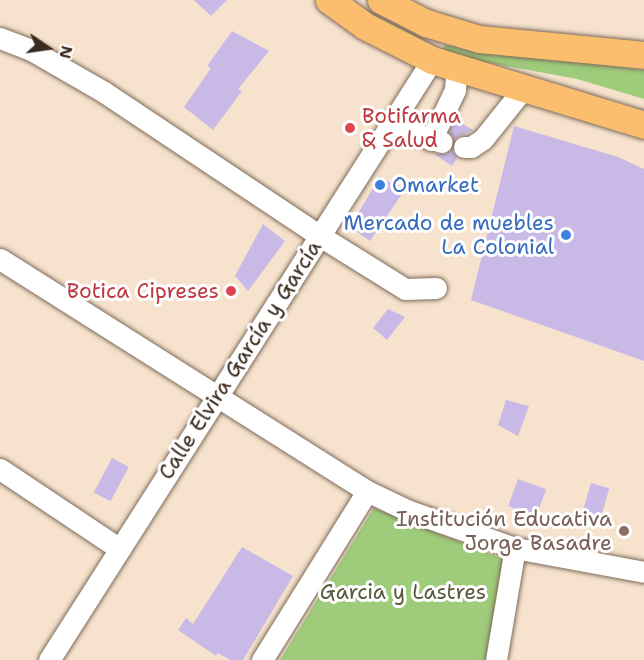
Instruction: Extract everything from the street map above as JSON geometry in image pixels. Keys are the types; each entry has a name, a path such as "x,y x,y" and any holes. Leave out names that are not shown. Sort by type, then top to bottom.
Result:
{"main road":[{"path":"329,0 365,26 442,64 642,125"},
{"path":"381,0 426,23 479,39 644,55"}],"street":[{"path":"0,38 31,50 104,92 320,236 405,289 436,288"},
{"name":"Calle Elvira García y García","path":"49,660 390,126 442,64"},
{"path":"390,126 436,141 455,90 456,77 442,64"},
{"path":"464,147 471,147 483,139 523,89"},
{"path":"0,259 216,398 367,491 409,511 515,548 644,572"},
{"path":"0,469 120,549"},
{"path":"262,660 367,491"},
{"path":"496,660 515,548"}],"green space":[{"path":"445,45 644,70 644,99 577,79 441,54"},
{"name":"Garcia y Lastres","path":"374,508 506,560 487,660 280,660"}],"building":[{"path":"194,0 227,0 211,16"},
{"path":"232,31 269,51 238,89 242,91 213,130 184,107 211,68 207,66"},
{"path":"456,120 473,130 454,139 449,132"},
{"name":"Mercado de muebles La Colonial","path":"514,126 618,157 644,169 644,361 471,300"},
{"path":"452,150 457,158 452,166 434,154 445,154"},
{"path":"380,176 404,191 370,241 350,227"},
{"path":"263,224 285,241 248,291 235,276"},
{"path":"388,309 405,317 387,340 373,328"},
{"path":"506,400 529,406 518,436 498,425"},
{"path":"112,458 129,467 110,501 94,492"},
{"path":"518,479 546,489 536,517 508,506"},
{"path":"591,483 609,488 599,523 581,518"},
{"path":"242,547 293,576 243,660 230,660 218,653 216,656 178,630 186,618 193,624"}],"place":[{"name":"Botifarma & Salud","path":"350,128"},
{"name":"Omarket","path":"380,185"},
{"name":"Mercado de muebles La Colonial","path":"566,235"},
{"name":"Botica Cipreses","path":"231,291"},
{"name":"Institución Educativa Jorge Basadre","path":"624,531"}]}
